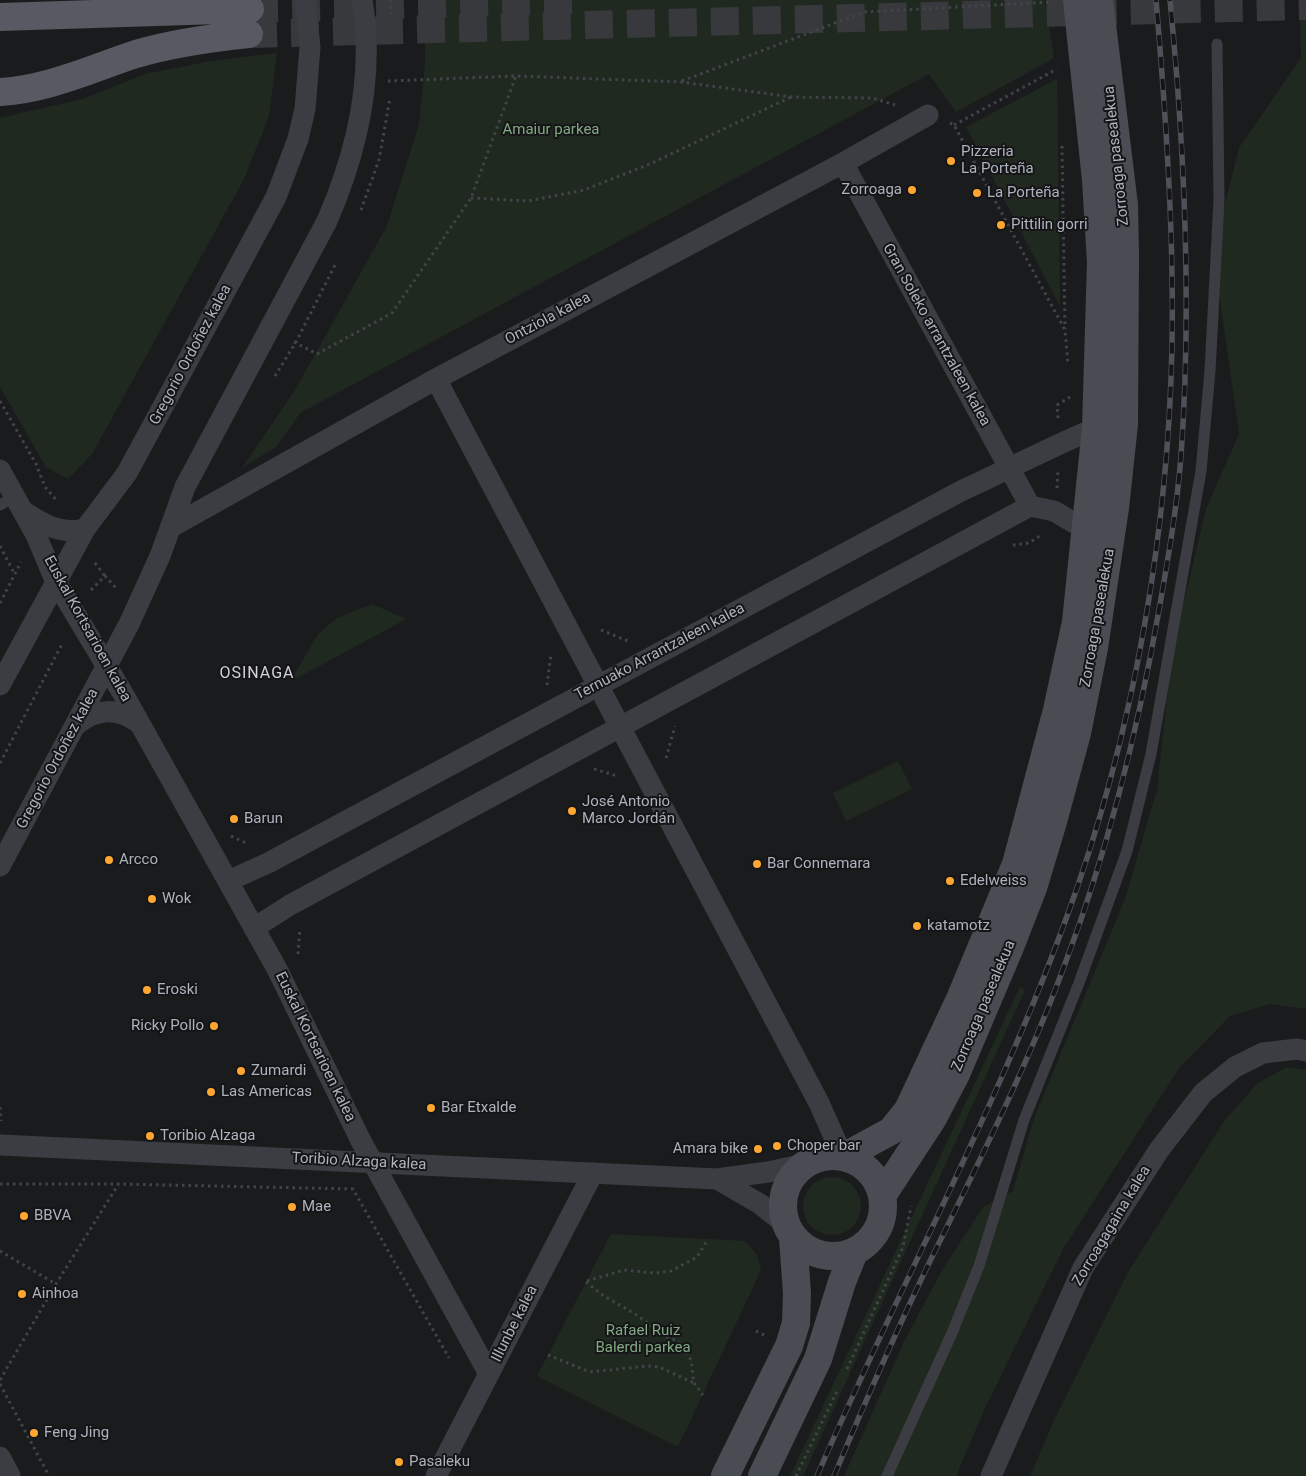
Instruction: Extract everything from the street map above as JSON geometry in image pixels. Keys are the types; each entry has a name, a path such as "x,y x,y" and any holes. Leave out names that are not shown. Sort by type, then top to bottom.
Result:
{"main road":[{"name":"Zorroaga pasealekua","path":"882,1196 933,1118 956,1074 1010,947 1032,888 1052,825 1077,733 1094,648 1112,535 1124,424 1125,275 1124,205 1098,0"},
{"name":"Zorroaga pasealekua","path":"844,1157 891,1131 908,1110 939,1049 1016,864 1057,710 1076,622 1096,428 1100,262 1096,180 1059,1"},
{"path":"0,16 249,22 188,41 136,54 54,84 22,91 0,92"},
{"path":"725,1476 789,1346 796,1323 797,1293 789,1230 782,1206 785,1190 793,1175 805,1164 830,1156 844,1157 857,1162 869,1171 878,1183 882,1196 883,1213 878,1229 868,1243 854,1252 838,1257 821,1256 805,1249 789,1230"},
{"path":"762,1476 818,1359 842,1282 854,1252"}],"street":[{"name":"Gregorio Ordoñez kalea","path":"0,685 55,580 85,529 127,473 276,197 298,139 309,78 310,47 305,0"},
{"name":"Gregorio Ordoñez kalea","path":"0,866 76,726 107,656 139,604 186,487 327,221 342,187 361,116 365,79 366,42 362,0"},
{"name":"Ontziola kalea","path":"171,527 436,380 843,163 928,115"},
{"name":"Gran Soleko arrantzaleen kalea","path":"843,163 1030,506"},
{"path":"436,380 819,1103 844,1157"},
{"name":"Ternuako Arrantzaleen kalea","path":"228,881 268,863 962,490 1010,469 1059,443 1096,428"},
{"name":"Euskal Kortsarioen kalea","path":"0,470 12,504 36,535 55,580 107,656 139,723 277,968 374,1164 489,1374"},
{"path":"12,504 55,529 72,532 85,529"},
{"path":"254,928 290,905 1030,506 1054,511 1086,530"},
{"name":"Euskal Kortsarioen kalea","path":"76,726 96,712 108,710 119,712 139,723"},
{"name":"Zorroagagaina kalea","path":"991,1476 1083,1268 1159,1150 1203,1093 1235,1067 1263,1053 1297,1049 1306,1051"},
{"name":"Toribio Alzaga kalea","path":"0,1144 374,1164 717,1179 768,1172 805,1164"},
{"name":"Illunbe kalea","path":"436,1476 593,1173"},
{"name":"Toribio Alzaga kalea","path":"717,1179 760,1204 789,1230"},
{"path":"0,1457 10,1476"}],"lane":[{"path":"887,1476 952,1333 979,1266 1024,1120 1079,983 1127,851 1151,754 1201,471 1210,371 1219,200 1217,44"}],"path":[{"path":"1052,11 1059,1"},
{"path":"682,82 864,12 1059,1"},
{"path":"954,125 1061,67 1061,76"},
{"path":"270,328 317,354 392,313 471,198 516,76"},
{"path":"365,79 392,82 516,76 682,82 792,96 872,98 928,115 954,125 1065,330"},
{"path":"471,198 528,201 584,190 650,164 792,96"},
{"path":"1062,145 1065,330 1068,368"},
{"path":"1058,419 1057,405 1070,396 1070,387"},
{"path":"0,401 36,464 45,487 59,503"},
{"path":"1057,491 1058,465"},
{"path":"1029,543 1048,530"},
{"path":"0,604 36,535"},
{"path":"0,546 15,574"},
{"path":"0,1184 118,1184 353,1190 454,1366"},
{"path":"0,1380 56,1284 118,1184"},
{"path":"694,1384 691,1360 678,1341 667,1337 586,1282 624,1270 654,1273 671,1271 696,1257 708,1239"},
{"path":"0,1251 56,1284"},
{"path":"548,1355 590,1372 659,1366 694,1384 703,1395"},
{"path":"0,1384 48,1476"}],"green space":[{"name":"Amaiur parkea","path":"425,0 1045,0 1054,58 956,112 929,74 300,413 277,446 242,468 295,390 387,226 419,124 425,64"},
{"path":"1300,0 1306,0 1306,1009 1269,1004 1230,1016 1179,1068 1063,1249 984,1410 956,1476 844,1476 904,1342 941,1272 983,1207 1013,1191 1034,1118 1125,899 1157,790 1172,652 1206,509 1239,434 1213,251 1239,148 1301,58"},
{"path":"277,53 269,116 244,179 92,454 68,479 46,467 0,387 0,118 83,99 145,74 211,61"},
{"path":"1057,79 1060,306 966,127"},
{"path":"372,604 406,619 290,682 318,634 337,618"},
{"path":"898,761 912,789 846,821 833,793"},
{"path":"1020,987 1025,990 803,1476 790,1476"},
{"path":"1287,1067 1306,1070 1306,1476 1030,1476 1055,1418 1128,1272 1225,1120 1258,1083"},
{"path":"832,1177 843,1179 856,1190 861,1206 859,1217 848,1230 832,1235 821,1233 808,1222 803,1206 805,1195 816,1182"},
{"name":"Rafael Ruiz Balerdi parkea","path":"611,1234 745,1241 757,1255 761,1270 678,1447 537,1376"}],"tunnel":[{"path":"250,9 572,0"},
{"path":"249,34 1306,6"}],"railway":[{"path":"817,1476 1019,1038 1077,888 1100,815 1120,741 1137,665 1151,588 1161,510 1172,355 1172,278 1167,139 1156,0"},
{"path":"834,1476 894,1338 1003,1111 1052,999 1096,875 1132,743 1151,655 1172,533 1181,456 1184,399 1186,342 1185,228 1180,114 1170,0"}],"place":[{"name":"Pizzeria La Porteña","path":"951,161"},
{"name":"Zorroaga","path":"912,190"},
{"name":"La Porteña","path":"977,193"},
{"name":"Pittilin gorri","path":"1001,225"},
{"name":"José Antonio Marco Jordán","path":"572,811"},
{"name":"Barun","path":"234,819"},
{"name":"Arcco","path":"109,860"},
{"name":"Bar Connemara","path":"757,864"},
{"name":"Edelweiss","path":"950,881"},
{"name":"Wok","path":"152,899"},
{"name":"katamotz","path":"917,926"},
{"name":"Eroski","path":"147,990"},
{"name":"Ricky Pollo","path":"214,1026"},
{"name":"Zumardi","path":"241,1071"},
{"name":"Las Americas","path":"211,1092"},
{"name":"Bar Etxalde","path":"431,1108"},
{"name":"Toribio Alzaga","path":"150,1136"},
{"name":"Choper bar","path":"777,1146"},
{"name":"Amara bike","path":"758,1149"},
{"name":"Mae","path":"292,1207"},
{"name":"BBVA","path":"24,1216"},
{"name":"Ainhoa","path":"22,1294"},
{"name":"Feng Jing","path":"34,1433"},
{"name":"Pasaleku","path":"399,1462"}],"district":[{"name":"OSINAGA","path":"257,674"}]}
